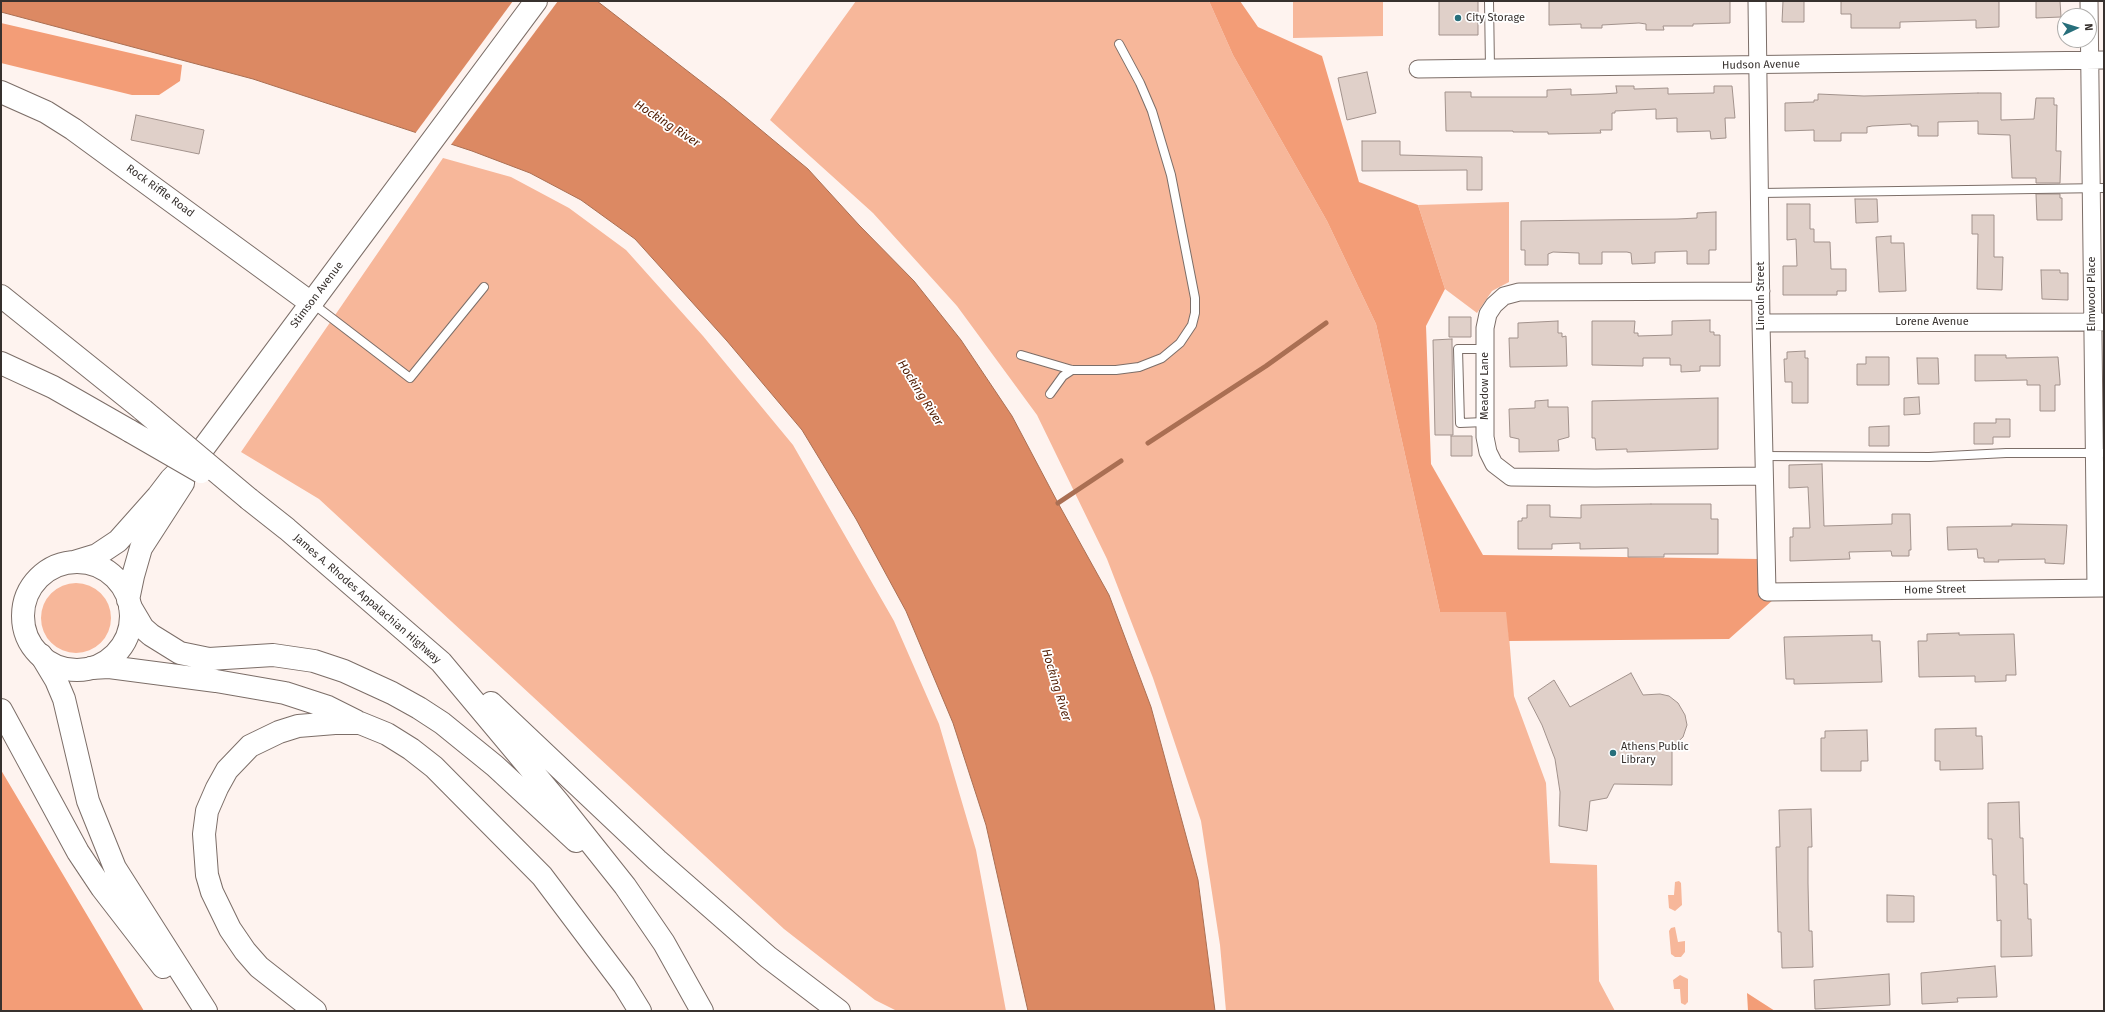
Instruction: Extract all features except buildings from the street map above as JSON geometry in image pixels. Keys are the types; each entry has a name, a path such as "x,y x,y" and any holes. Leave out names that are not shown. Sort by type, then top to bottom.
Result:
{"main road":[{"name":"Stimson Avenue","path":"74,562 97,555 118,541 158,496 171,478 205,446 536,1"},
{"name":"Rock Riffle Road","path":"1,92 46,112 73,128 311,303"},
{"path":"1,296 144,410 249,499"},
{"name":"James A. Rhodes Appalachian Highway","path":"1,363 52,387 249,499 287,529 441,662 559,803 625,886 664,942 702,1011"},
{"path":"91,668 106,661 122,646 129,630 129,603 132,576 141,548 171,504 205,446"},
{"path":"625,886 495,766 419,708 367,681 314,661 273,656 209,659 180,653 152,636 143,628 120,584 108,572 92,564 74,562 62,564 46,572 34,584 26,600 24,616 26,632 30,642 49,662 64,668 75,670 109,667 216,681 285,693 328,707 360,723 387,734 411,748 434,767 542,876 624,985 640,1011"},
{"path":"41,655 56,680 64,699 84,787 98,830 112,862 135,902 206,1011"},
{"path":"441,662 469,683 657,860 762,952 839,1011"},
{"path":"1,710 78,852 98,882 174,981 206,1011"},
{"path":"315,1011 259,967 245,951 221,914 207,875 204,834 207,811 227,770 255,744 279,732 298,726 334,723 360,723"}],"street":[{"name":"Lincoln Street","path":"1757,1 1761,193 1760,292 1766,592"},
{"name":"Elmwood Place","path":"2089,1 2097,60 2100,588"},
{"name":"Hudson Avenue","path":"1418,69 2097,60"},
{"name":"Meadow Lane","path":"1760,292 1513,293 1504,296 1494,305 1488,314 1485,328 1485,437 1488,452 1494,464 1511,477 1595,478 1764,476"},
{"name":"Lorene Avenue","path":"1761,323 2098,322"},
{"name":"Home Street","path":"1766,592 2100,588"}],"lane":[{"path":"1489,1 1490,68"},
{"path":"1021,355 1072,370 1116,370 1140,367 1162,358 1180,343 1192,325 1195,313 1195,298 1171,175 1159,131 1140,83 1119,44"},
{"path":"1761,193 2098,188"},
{"path":"311,303 410,378 484,287"},
{"path":"1485,349 1458,349 1460,423 1485,422"},
{"path":"1050,394 1063,376 1072,370"},
{"path":"1763,456 1929,457 2006,453 2099,453"}],"shaded area":[{"path":"856,1 1209,1 1233,55 1327,221 1376,324 1440,612 1507,612 1514,696 1546,783 1550,863 1597,865 1599,981 1615,1011 1226,1011 1220,945 1201,821 1153,678 1107,559 1037,415 957,306 873,213 770,120"},
{"path":"1209,1 1240,1 1258,27 1322,56 1359,182 1418,205 1445,289 1426,326 1431,464 1483,555 1760,559 1774,599 1729,639 1509,641 1506,612 1440,612 1376,324 1327,221 1233,55"},
{"path":"1293,1 1383,1 1383,36 1293,38"},
{"path":"1,23 182,65 180,81 159,95 132,95 1,63"},
{"path":"443,158 511,177 569,208 626,250 703,336 793,445 894,621 939,724 976,850 1006,1011 897,1011 875,1000 784,929 319,499 241,452"},
{"path":"1509,202 1509,282 1492,291 1477,313 1445,289 1418,205"},
{"path":"76,583 89,586 101,593 108,605 111,618 108,631 101,643 89,650 76,653 63,650 51,643 44,631 41,618 44,605 51,593 63,586"},
{"path":"1,770 144,1011 1,1011"},
{"path":"1679,881 1681,883 1682,905 1675,911 1669,908 1668,895 1674,895 1675,882"},
{"path":"1675,927 1678,942 1685,941 1685,952 1681,957 1675,957 1671,954 1669,931 1671,928"},
{"path":"1680,975 1688,979 1688,1002 1685,1005 1681,1003 1680,989 1674,989 1673,980"},
{"path":"1747,993 1775,1011 1748,1011"}],"water":[{"name":"Hocking River","path":"1,1 597,1 725,100 808,169 859,225 914,281 961,340 1012,416 1109,595 1151,707 1198,880 1215,1011 1028,1011 986,825 953,723 906,611 856,519 802,430 727,341 635,239 581,200 530,173 472,151 253,79 1,12"}],"pier":[{"path":"513,1 558,1 450,146 414,135"}],"waterway":[{"path":"1148,443 1266,366 1326,323"},
{"path":"1058,503 1121,461"}],"place":[{"name":"City Storage","path":"1458,18"},
{"name":"Athens Public Library","path":"1613,753"}]}
